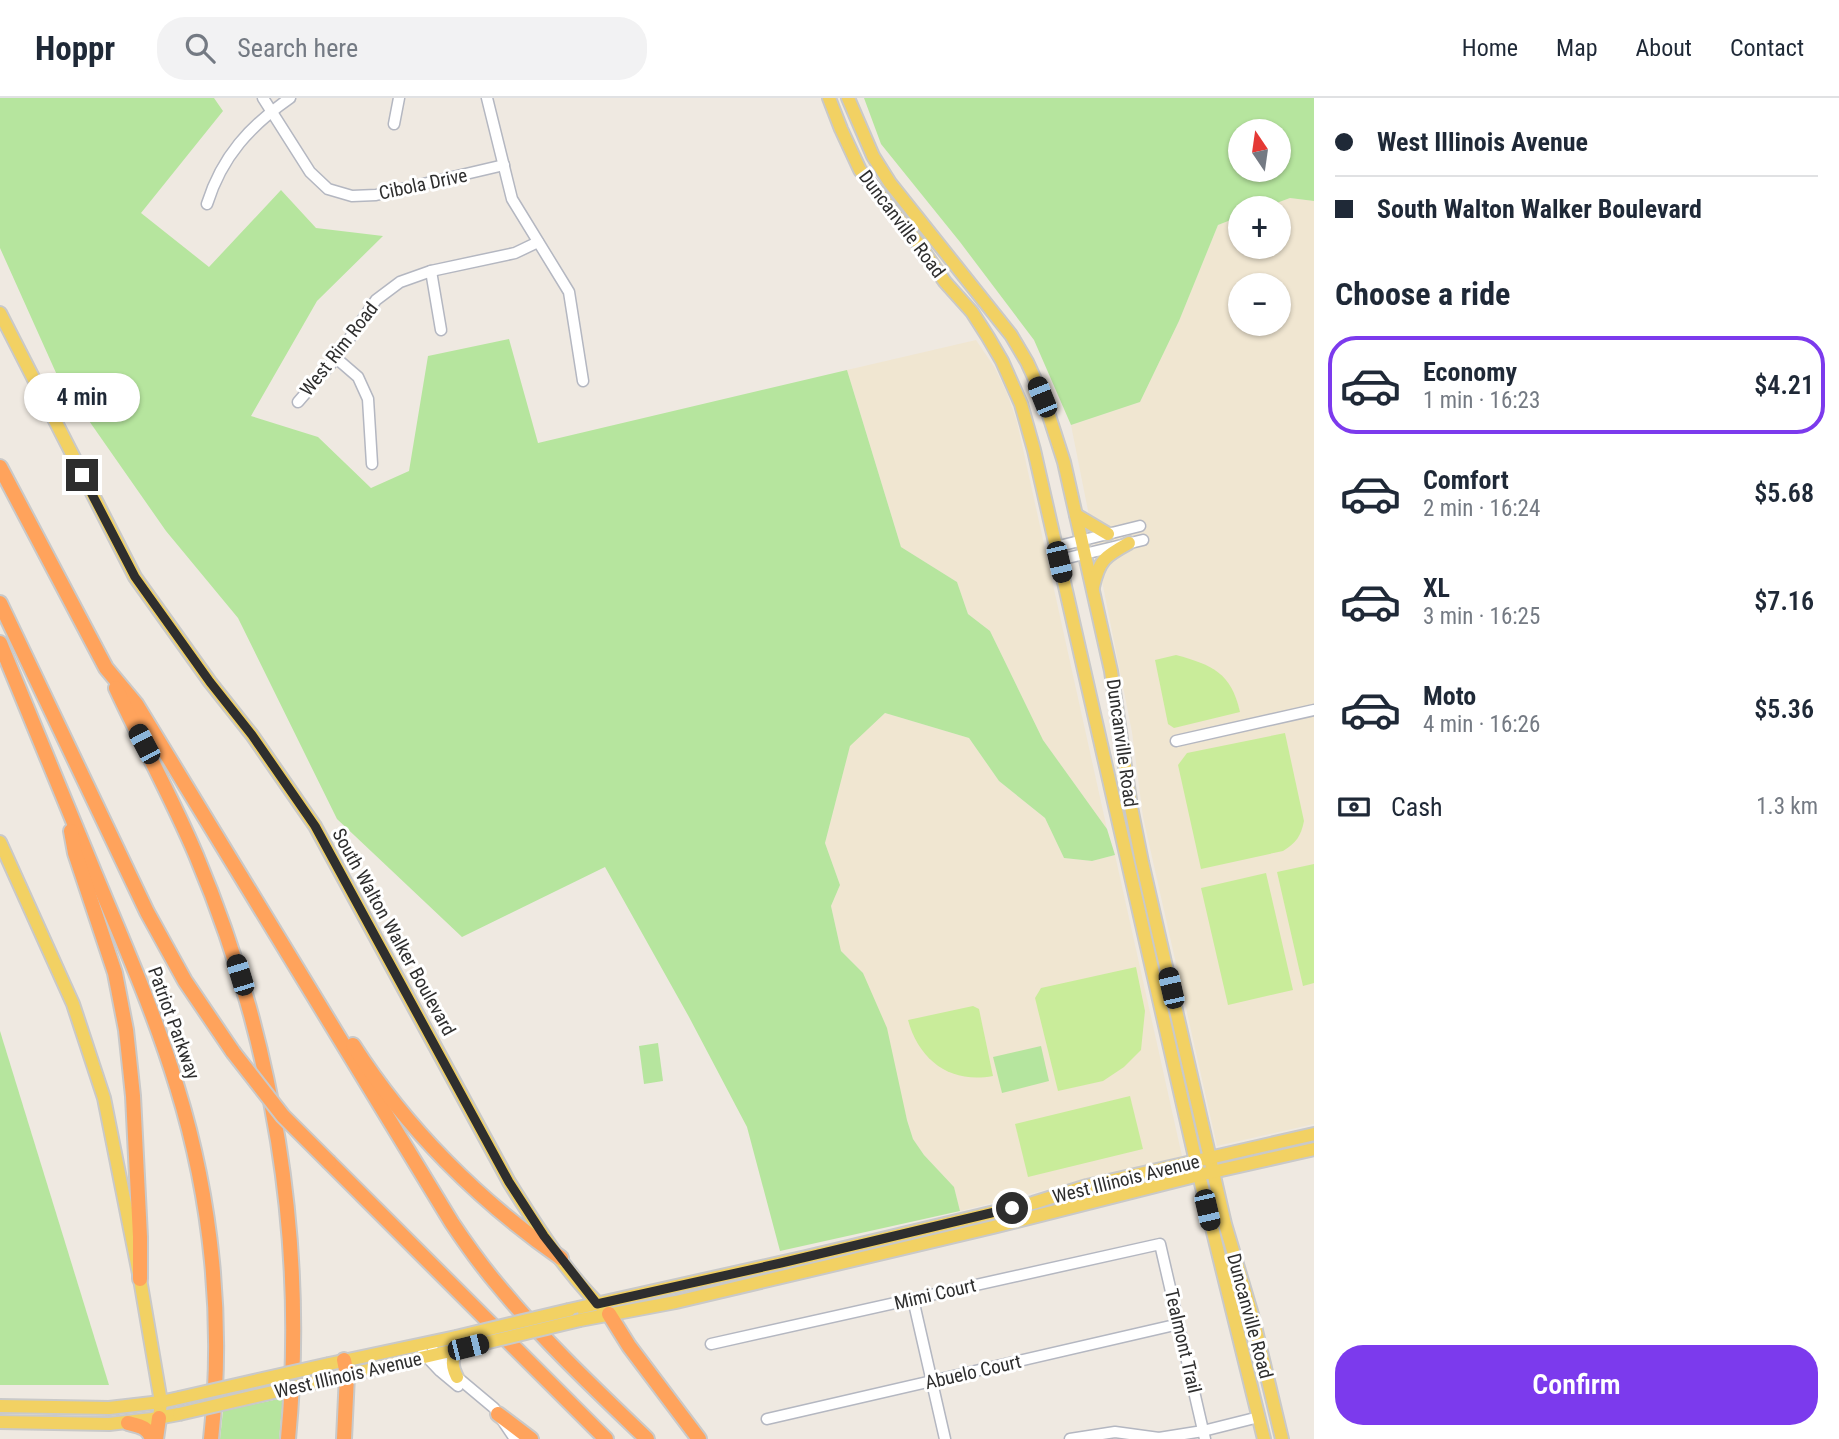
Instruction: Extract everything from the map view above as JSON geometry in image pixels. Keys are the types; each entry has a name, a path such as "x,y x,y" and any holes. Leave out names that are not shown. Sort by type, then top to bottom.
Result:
{"highway":[{"path":"0,467 106,668 175,807 211,892 247,999 276,1125 289,1238 293,1330 288,1439"},
{"path":"0,603 147,912 185,981 233,1052 284,1115 606,1439"},
{"name":"Patriot Parkway","path":"0,643 162,1040 178,1088 201,1188 214,1289 216,1341 211,1439"},
{"path":"106,668 136,704 434,1196 474,1254 552,1346 647,1439"},
{"path":"67,805 75,853 107,948 126,1030 133,1096 140,1279"},
{"path":"270,926 301,963 362,1058 417,1129 469,1184 530,1237 561,1258"},
{"path":"609,1314 629,1346 699,1439"},
{"path":"344,1439 346,1368"},
{"path":"498,1414 531,1439"},
{"path":"154,1439 159,1418"},
{"path":"128,1423 142,1426 154,1439"}],"main road":[{"name":"Duncanville Road","path":"829,98 860,170 945,282 972,312 1002,361 1021,404 1034,450 1199,1175 1264,1439"},
{"name":"Duncanville Road","path":"848,98 869,147 890,183 1011,335 1027,362 1042,397 1064,462 1115,693 1131,807 1142,862 1225,1224 1253,1318 1282,1439"},
{"path":"853,155 869,147"},
{"path":"945,282 959,270"},
{"name":"South Walton Walker Boulevard","path":"0,313 135,577 210,682 252,735 315,826 509,1182 561,1258 597,1304 609,1314"},
{"path":"1021,404 1042,397"},
{"path":"1076,515 1108,534"},
{"path":"1092,590 1097,568 1110,554 1129,543"},
{"path":"0,842 73,1004 103,1098 140,1279 161,1402 159,1418"},
{"name":"West Illinois Avenue","path":"427,1350 456,1337 781,1263 990,1213 1087,1186 1314,1134"},
{"name":"West Illinois Avenue","path":"0,1422 88,1425 128,1423 179,1414 328,1379 346,1368 427,1350 466,1347 580,1320 668,1304 1314,1149"},
{"path":"990,1213 993,1227"},
{"path":"781,1263 784,1277"},
{"path":"703,1281 705,1295"},
{"path":"457,1377 452,1358 457,1351 466,1347"},
{"name":"West Illinois Avenue","path":"0,1406 109,1408 161,1402 330,1364 346,1368"},
{"path":"1259,1418 1276,1414"}],"street":[{"name":"Cibola Drive","path":"262,98 310,172 328,188 352,196 376,195 504,165"},
{"path":"207,204 214,181 231,153 249,131 290,98"},
{"path":"394,124 399,98"},
{"path":"487,98 512,199 569,292 583,381"},
{"name":"West Rim Road","path":"298,402 336,358 376,300 400,282 431,271 515,253 538,242"},
{"path":"431,271 441,330"},
{"path":"336,358 358,377 368,399 372,464"},
{"path":"1083,548 1108,534 1140,526"},
{"path":"1057,554 1143,540"},
{"path":"1176,741 1314,710"},
{"name":"Mimi Court","path":"711,1344 1160,1244"},
{"name":"Tealmont Trail","path":"1160,1244 1204,1435"},
{"path":"913,1299 946,1439"},
{"name":"Abuelo Court","path":"767,1419 1179,1324"},
{"path":"427,1350 494,1408 515,1439"},
{"path":"427,1350 440,1371 490,1412 498,1414"},
{"path":"1070,1439 1115,1432 1159,1438 1204,1435 1259,1418"}],"shaded area":[{"path":"1291,198 1314,201 1314,1124 1217,1146 1143,817 1132,732 1071,425 1140,402 1179,321 1218,225 1228,221 1228,259 1291,259"},
{"path":"976,340 995,368 1017,422 1107,829 1043,740 990,631 968,614 957,582 901,547 847,370"},
{"path":"885,713 969,738 999,781 1045,818 1064,858 1092,861 1115,855 1182,1156 960,1211 954,1187 913,1139 863,973 841,951 831,906 840,885 825,843 850,745"}],"green space":[{"path":"0,98 214,98 223,111 141,213 209,267 281,190 316,228 383,236 317,301 251,416 318,437 371,488 409,471 428,356 509,339 538,443 847,370 901,547 957,582 968,614 990,631 1043,740 1107,829 1115,855 1092,861 1064,858 1045,818 999,781 969,738 885,713 850,746 825,843 840,885 831,906 841,951 863,973 887,1028 913,1139 954,1187 960,1211 780,1251 747,1127 605,867 462,937 337,819 238,618 166,531 57,375 0,248"},
{"path":"864,98 1314,98 1314,201 1291,196 1228,196 1228,221 1218,225 1179,321 1140,402 1071,425 1034,340 881,144"},
{"path":"1176,655 1210,667 1226,679 1240,712 1174,728 1168,724 1155,660"},
{"path":"1285,733 1304,821 1297,839 1283,851 1201,869 1178,765 1187,753"},
{"path":"1314,864 1314,983 1303,986 1277,872"},
{"path":"1266,873 1293,990 1228,1005 1201,888"},
{"path":"1136,967 1145,1011 1141,1050 1124,1067 1103,1081 1058,1091 1035,998 1041,988"},
{"path":"973,1006 979,1009 993,1076 964,1076 939,1066 920,1047 908,1020"},
{"path":"0,1031 109,1385 0,1385"},
{"path":"658,1043 663,1081 644,1084 639,1046"},
{"path":"1041,1046 1049,1081 1002,1093 993,1057"},
{"path":"1130,1096 1143,1149 1028,1177 1015,1124"},
{"path":"283,1398 279,1439 220,1439 223,1411"}],"route":[{"path":"82,475 135,577 210,682 252,735 315,826 509,1182 544,1236 597,1304 1012,1208"}]}
